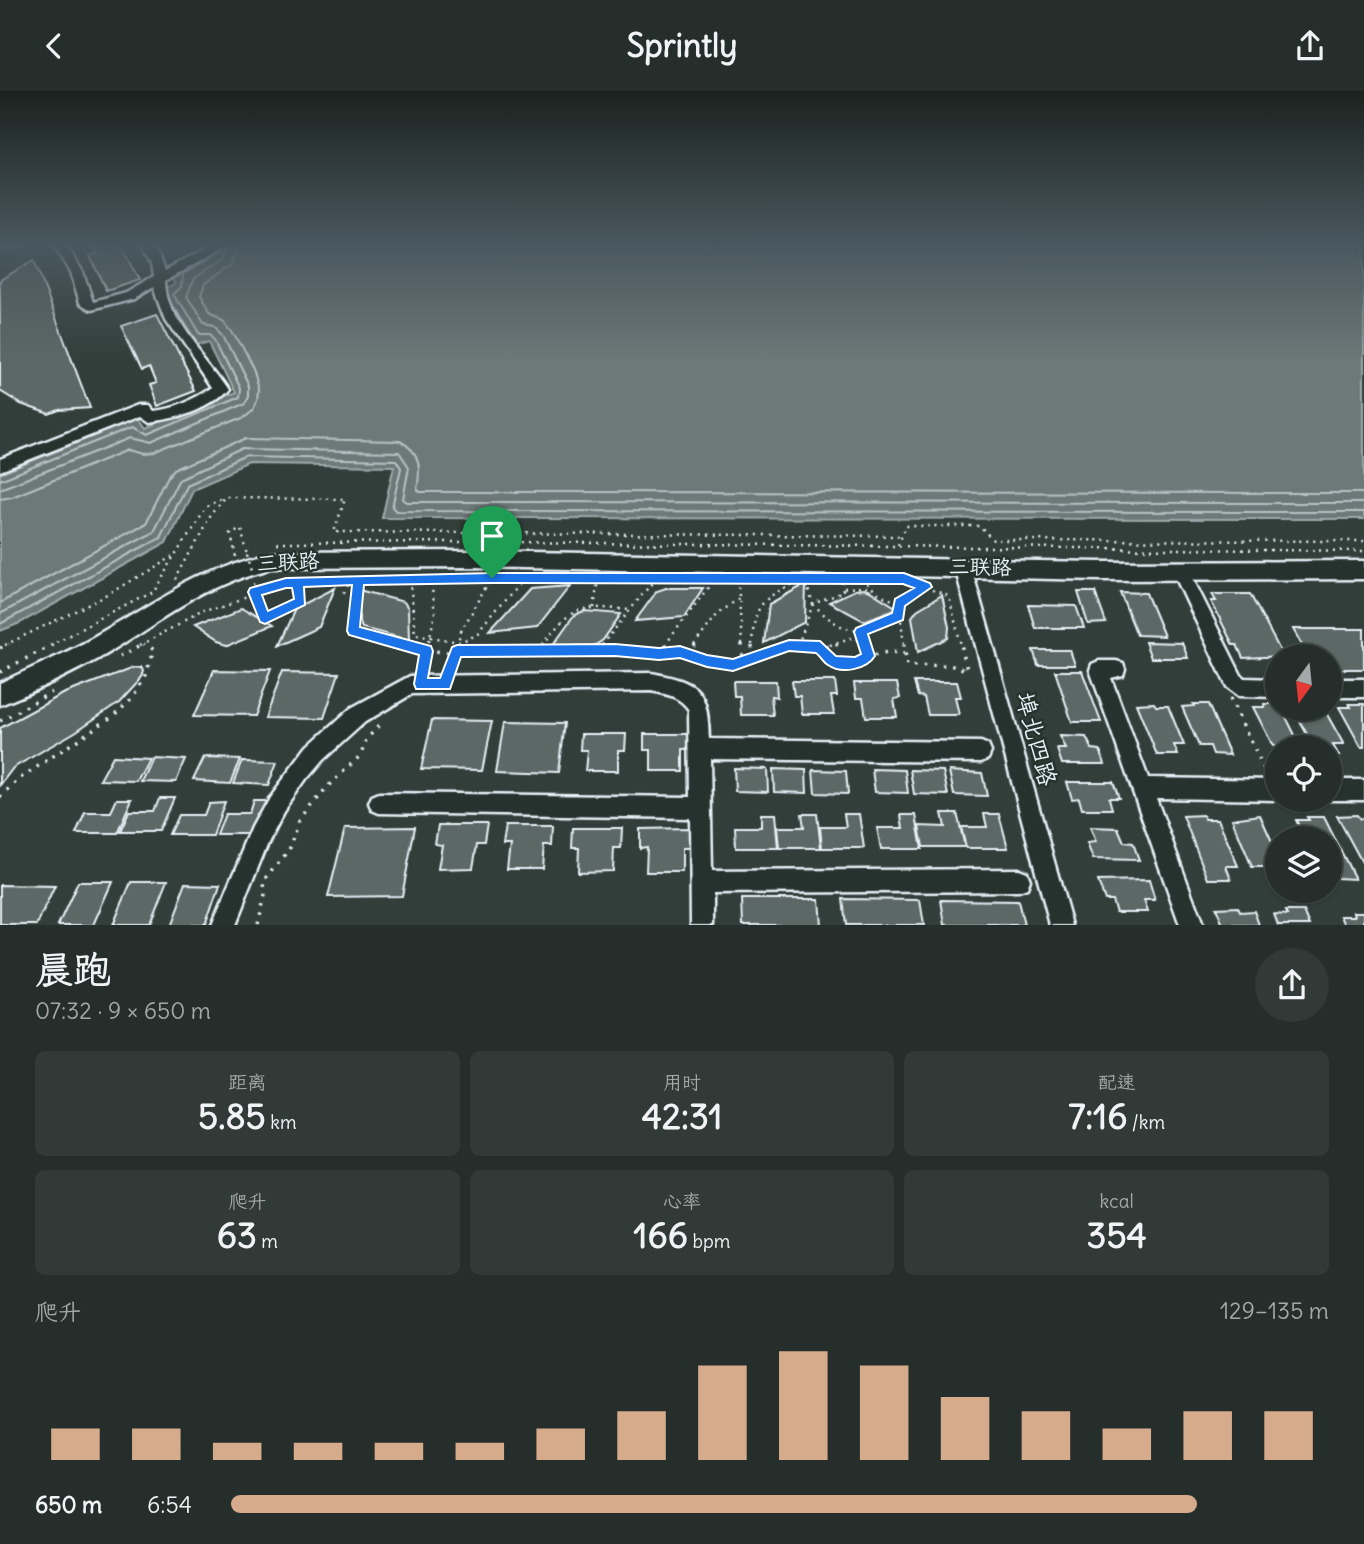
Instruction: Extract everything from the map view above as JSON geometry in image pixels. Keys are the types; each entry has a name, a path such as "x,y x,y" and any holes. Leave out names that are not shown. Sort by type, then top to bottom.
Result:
{"main road":[{"name":"三联路","path":"0,694 99,646 222,571 271,560 475,559 1364,571"}],"street":[{"path":"79,284 86,303 91,306 130,296 151,284"},
{"path":"0,465 143,409 149,417 159,416 184,408 221,389 163,301 158,284"},
{"name":"埠北四路","path":"963,567 1061,925"},
{"path":"1180,570 1234,681 1239,687 1265,688"},
{"path":"1116,669 1099,670 1192,925"},
{"path":"223,925 260,835 277,804 299,773 316,753 358,715 410,685 651,682 675,687 693,695 699,708 702,925"},
{"path":"1342,688 1364,688"},
{"path":"700,750 981,752"},
{"path":"1142,788 1265,790"},
{"path":"1342,790 1364,790"},
{"path":"379,803 701,808"},
{"path":"702,882 1019,880"}],"path":[{"path":"0,672 152,592 206,506 227,498 266,496 285,500 345,499 334,532 902,536"},
{"path":"172,589 212,516 227,498"},
{"path":"898,545 906,526 981,526 1000,547"},
{"path":"252,568 247,552 243,540 240,527 230,533 235,556 246,553 256,549"},
{"path":"993,540 1364,541"},
{"path":"267,545 294,541 472,542"},
{"path":"500,543 1364,551"},
{"path":"0,648 108,595 176,553"},
{"path":"445,684 461,631 492,578"},
{"path":"117,658 205,611 254,592 297,582 492,578 610,579"},
{"path":"410,580 415,634 459,642 477,635 524,578"},
{"path":"594,608 598,579"},
{"path":"644,579 666,579"},
{"path":"598,650 656,579"},
{"path":"659,654 714,579 701,579"},
{"path":"737,579 743,662"},
{"path":"791,579 817,579"},
{"path":"804,579 813,604 849,629 860,632 899,616"},
{"path":"751,658 754,626 760,604 768,595 804,579"},
{"path":"841,579 844,588"},
{"path":"866,579 868,587"},
{"path":"344,593 351,580"},
{"path":"359,580 354,631 426,651 680,652 720,664 733,665 772,650 798,646 820,647 839,644 850,638 862,640"},
{"path":"420,684 435,614 431,580"},
{"path":"254,592 265,618 301,601 297,582"},
{"path":"899,603 906,666 949,665 967,670 950,601 946,595 915,583"},
{"path":"813,604 838,595 844,588 868,587 899,603"},
{"path":"899,603 925,587"},
{"path":"688,654 718,615 739,598"},
{"path":"798,646 813,604"},
{"path":"539,651 567,613 578,607 630,610"},
{"path":"860,632 869,656"},
{"path":"0,797 49,757 122,711 137,694 151,667 153,651 144,644"},
{"path":"820,647 833,661 856,664 869,656 889,652 904,653"},
{"path":"0,721 57,689"},
{"path":"1226,691 1265,768"},
{"path":"258,925 265,895 264,882 289,850 300,821 336,778 361,755 366,740 388,715"}],"water":[{"path":"174,284 1364,284 1364,519 382,518 394,466 249,464 192,489 167,542 20,623 0,631 0,474 138,418 145,428 234,392 209,341 196,345 163,289"}],"building":[{"path":"0,284 43,284 90,408 59,410 49,414 21,404 0,391"},
{"path":"103,284 128,284 106,291"},
{"path":"157,314 196,391 157,406 149,385 156,383 149,366 142,369 121,326"},
{"path":"806,584 805,622 764,643 769,604"},
{"path":"570,586 537,628 490,633 530,589"},
{"path":"335,588 319,627 277,646 294,609"},
{"path":"666,588 703,588 684,617 635,621 657,591"},
{"path":"864,589 897,608 864,621 829,602 855,590"},
{"path":"359,590 404,602 408,608 409,640 362,628 359,622"},
{"path":"1078,592 1095,592 1106,623 1088,624"},
{"path":"1120,592 1146,593 1164,636 1137,635"},
{"path":"1212,594 1250,594 1277,644 1265,644 1265,657 1243,658 1237,645 1233,645 1211,601 1216,601"},
{"path":"942,595 949,627 948,638 918,652 912,617 917,610"},
{"path":"1028,605 1076,606 1084,628 1035,628"},
{"path":"241,608 272,626 226,645 216,642 193,627"},
{"path":"584,611 621,614 603,640 594,646 552,646 574,615"},
{"path":"1293,629 1364,629 1364,669 1342,669 1342,644 1301,644"},
{"path":"1145,642 1182,643 1188,658 1151,658"},
{"path":"1033,650 1070,650 1075,665 1038,665"},
{"path":"134,667 142,667 142,677 119,702 75,732 13,768 0,785 0,728 63,694"},
{"path":"214,670 270,671 253,716 194,715"},
{"path":"1055,671 1082,671 1101,722 1072,722"},
{"path":"282,672 339,673 324,718 265,717"},
{"path":"733,681 776,681 777,697 771,696 773,715 741,715 740,696 734,696"},
{"path":"792,681 835,681 837,696 831,696 834,714 802,714 800,696 794,696"},
{"path":"914,682 957,682 961,697 955,697 959,715 928,715 924,697 918,696"},
{"path":"854,683 897,683 900,698 894,699 897,717 866,717 863,698 856,698"},
{"path":"1154,703 1156,706 1168,706 1184,745 1174,745 1178,755 1157,755 1136,704"},
{"path":"1193,704 1208,704 1230,755 1213,754 1210,746 1199,746 1182,707 1194,706"},
{"path":"1349,704 1364,704 1364,747 1361,747 1342,712 1342,707 1351,707"},
{"path":"1253,707 1265,707 1265,721 1288,721 1295,735 1267,735"},
{"path":"432,720 492,721 482,770 421,769"},
{"path":"1300,721 1331,721 1338,735 1307,735"},
{"path":"505,722 565,723 559,773 497,771"},
{"path":"581,734 626,734 625,750 618,750 618,771 585,771 587,750 580,750"},
{"path":"644,734 689,734 690,750 683,750 683,771 651,771 651,750 644,750"},
{"path":"1060,736 1086,737 1092,749 1100,750 1105,764 1062,764 1057,749 1066,749"},
{"path":"113,756 148,758 136,781 100,780"},
{"path":"151,757 186,759 176,782 140,781"},
{"path":"205,758 240,759 230,783 194,781"},
{"path":"242,760 278,761 269,785 233,783"},
{"path":"734,768 767,769 768,792 735,791"},
{"path":"773,769 806,770 807,793 774,792"},
{"path":"872,769 905,770 908,793 875,792"},
{"path":"813,770 846,771 848,794 815,793"},
{"path":"910,770 943,771 948,795 914,794"},
{"path":"949,771 982,773 987,796 954,795"},
{"path":"1067,782 1113,782 1119,798 1109,798 1112,809 1082,809 1079,798 1072,799"},
{"path":"160,798 175,798 161,831 120,831 129,811 155,811"},
{"path":"117,799 132,799 117,833 76,833 85,812 111,812"},
{"path":"224,801 212,835 170,835 179,815 204,815 209,802"},
{"path":"254,801 269,801 258,835 216,835 224,814 250,814"},
{"path":"942,813 957,813 965,847 923,847 919,826 945,827"},
{"path":"761,814 775,814 778,848 736,848 735,827 761,827"},
{"path":"802,814 817,814 821,848 779,848 777,827 804,827"},
{"path":"844,814 859,814 864,848 822,848 820,827 846,827"},
{"path":"984,814 999,814 1008,848 966,848 961,827 987,827"},
{"path":"901,815 916,815 922,849 881,849 877,828 903,828"},
{"path":"1203,815 1205,819 1218,819 1238,866 1226,866 1231,879 1208,879 1183,816"},
{"path":"1260,815 1265,826 1265,869 1252,867 1232,819"},
{"path":"1357,815 1364,819 1364,866 1337,816"},
{"path":"1307,817 1324,817 1328,826 1299,826 1296,820 1309,820"},
{"path":"438,825 487,825 484,845 477,845 473,868 438,869 442,845 435,844"},
{"path":"505,826 553,826 552,846 544,846 542,869 507,869 510,845 502,845"},
{"path":"415,827 402,896 328,897 345,828"},
{"path":"1090,827 1118,828 1124,842 1133,843 1139,860 1093,859 1087,843 1096,842"},
{"path":"573,828 622,828 621,848 614,848 613,871 578,872 579,848 572,848"},
{"path":"689,828 689,848 682,848 682,872 646,872 647,847 640,848 640,829"},
{"path":"1342,853 1355,879 1342,878"},
{"path":"1149,880 1155,900 1144,900 1148,912 1116,912 1112,900 1105,900 1098,881"},
{"path":"78,882 113,882 94,925 58,925"},
{"path":"131,882 166,882 149,925 113,925"},
{"path":"185,883 220,884 206,925 169,925"},
{"path":"0,885 55,886 37,925 0,925"},
{"path":"742,899 819,899 821,925 743,925"},
{"path":"843,899 920,900 924,925 846,925"},
{"path":"941,900 1018,901 1024,925 945,925"},
{"path":"1238,907 1240,912 1254,911 1259,925 1223,925 1216,908"},
{"path":"1286,911 1304,911 1310,925 1278,925 1274,914 1288,915"},
{"path":"1354,912 1364,912 1364,925 1345,925 1341,916 1355,916"}],"route":[{"path":"492,578 339,580 297,582 301,601 265,618 254,592 286,583 297,582 339,580 359,580 354,631 426,651 420,684 445,684 457,651 531,652 556,649 659,654 680,652 707,661 733,665 789,645 820,647 833,661 856,664 869,656 860,632 899,616 899,603 925,587 904,579 492,578"}]}
